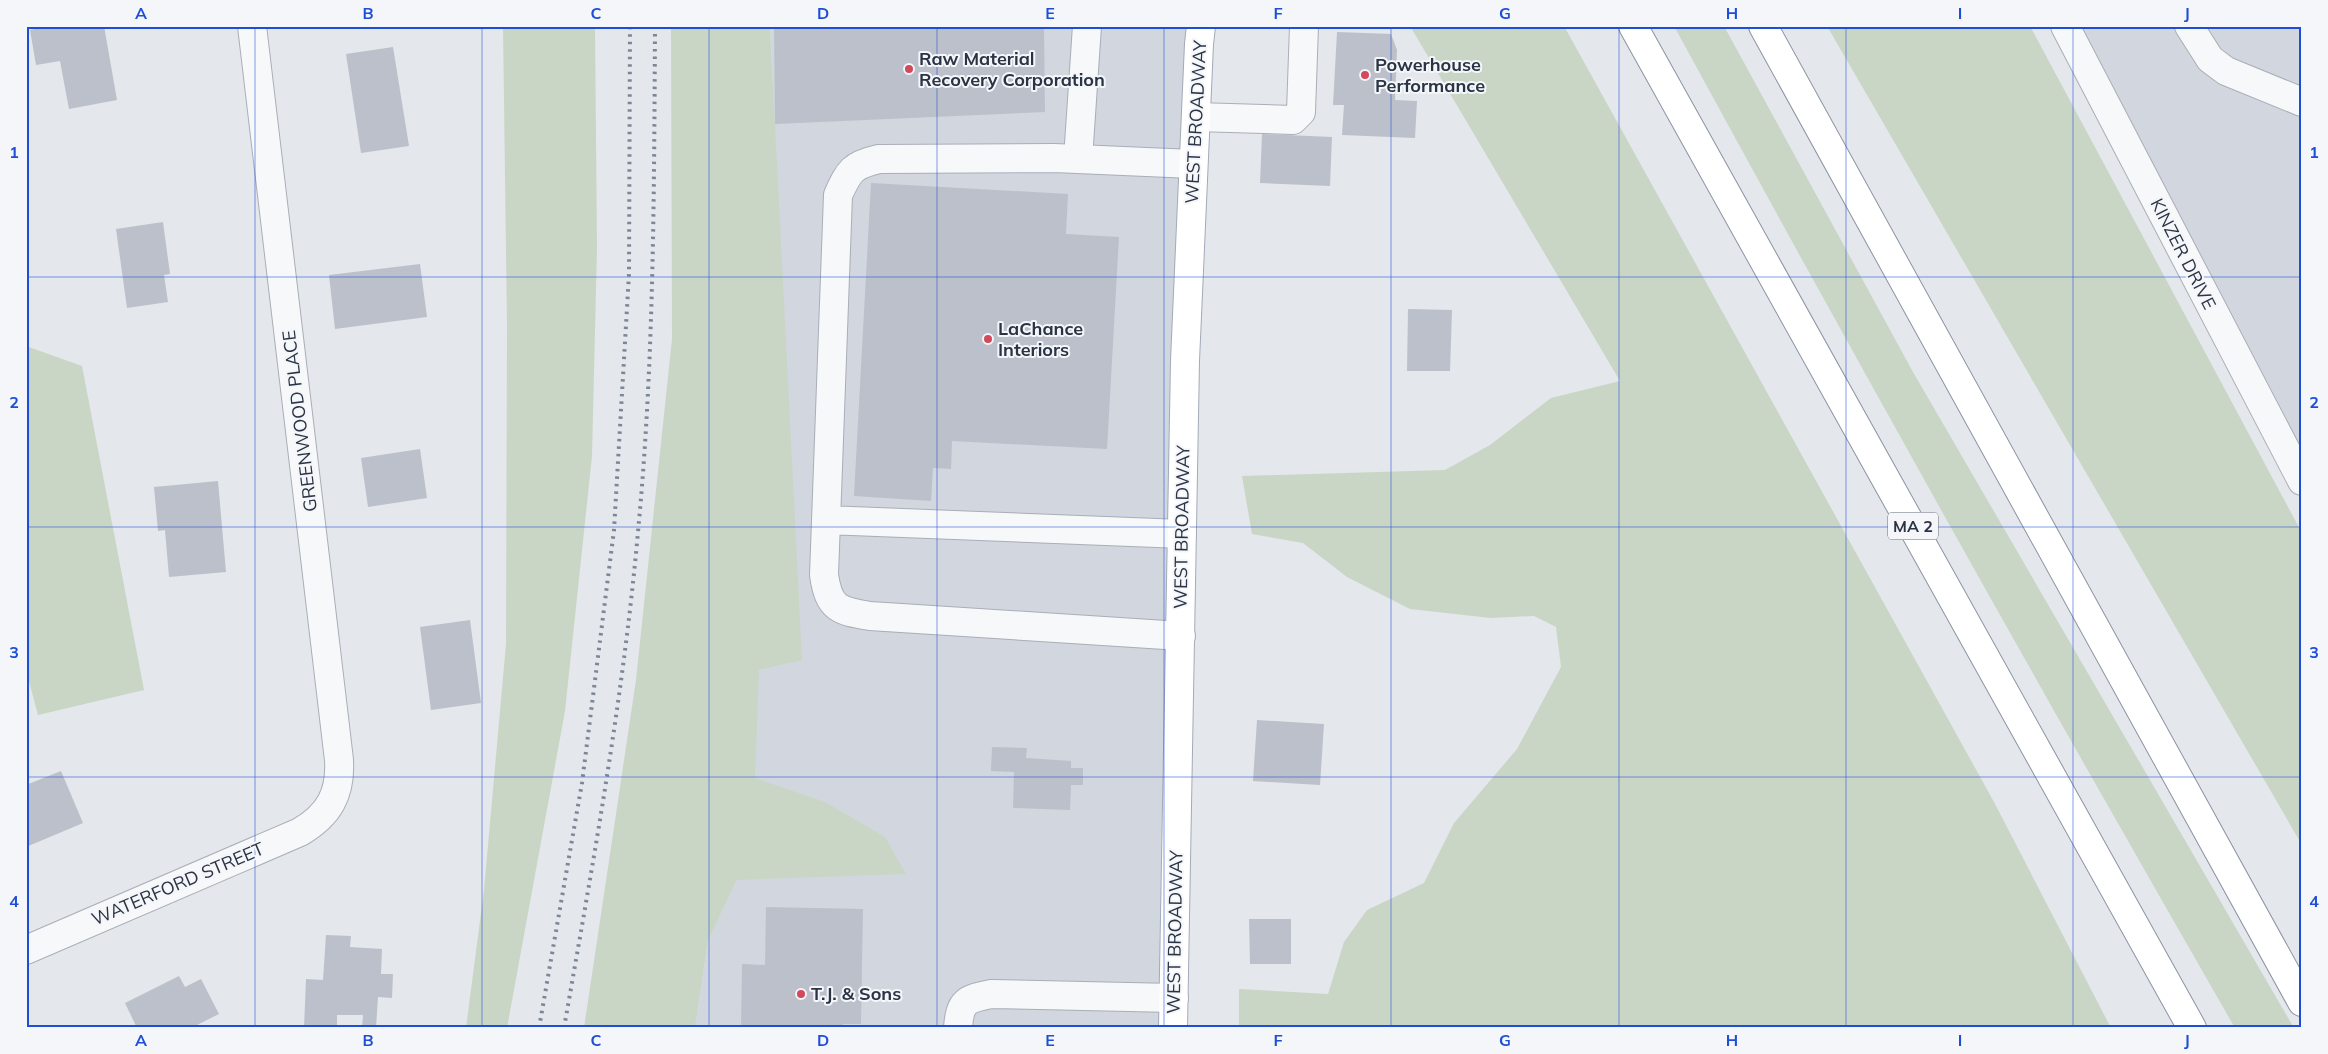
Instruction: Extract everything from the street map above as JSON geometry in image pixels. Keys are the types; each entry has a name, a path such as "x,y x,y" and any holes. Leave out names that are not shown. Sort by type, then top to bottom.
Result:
{"main road":[{"name":"WEST BROADWAY","path":"1173,1028 1185,362 1193,164 1202,26"},
{"name":"MA 2","path":"1633,26 2192,1028"},
{"path":"1763,26 2302,1002"}],"street":[{"name":"GREENWOOD PLACE","path":"252,26 340,760 337,794 325,813"},
{"path":"1078,159 1087,26"},
{"path":"1196,117 1293,120 1297,118 1301,112 1304,26"},
{"name":"KINZER DRIVE","path":"2066,26 2302,481"},
{"path":"2189,26 2210,59 2226,71 2302,102"},
{"path":"1180,636 870,616 843,611 832,603 826,594 824,575 838,195 848,173 861,163 879,159 1078,159 1193,164"},
{"path":"826,520 1182,534"},
{"name":"WATERFORD STREET","path":"26,950 300,832 318,821 325,813"},
{"path":"958,1028 959,1011 970,998 991,994 1174,998"}],"shaded area":[{"path":"770,26 1201,26 1173,1028 695,1028 708,941 737,880 775,128"},
{"path":"2065,26 2302,26 2302,481"}],"green space":[{"path":"503,26 595,26 597,247 592,456 565,711 507,1028 466,1028 484,890 506,644 507,325"},
{"path":"671,26 770,26 802,660 759,670 755,778 825,802 885,837 906,874 737,880 708,941 695,1028 584,1028 636,680 672,339"},
{"path":"1410,26 1564,26 1994,802 2111,1028 1239,1028 1239,989 1328,994 1344,942 1367,910 1424,883 1454,823 1517,749 1561,667 1556,627 1534,616 1491,618 1410,609 1347,577 1303,543 1252,534 1242,476 1445,470 1490,445 1551,398 1620,381"},
{"path":"1674,26 1724,26 1913,372 2294,1028 2235,1028 2092,779 1812,278"},
{"path":"1827,26 2030,26 2302,533 2302,845"},
{"path":"26,346 82,366 144,690 38,715 26,670"}],"building":[{"path":"49,26 104,26 117,100 69,109 60,61 36,65 30,30"},
{"name":"Raw Material Recovery Corporation","path":"774,26 1044,26 1045,112 775,124"},
{"name":"Powerhouse Performance","path":"1337,32 1391,34 1397,50 1395,100 1417,101 1415,138 1342,135 1344,105 1333,105"},
{"path":"393,47 409,146 361,153 346,54"},
{"path":"1262,134 1332,137 1330,186 1260,183"},
{"name":"LaChance Interiors","path":"871,183 1068,194 1066,234 1119,237 1107,449 952,441 951,469 933,468 931,501 854,496"},
{"path":"163,222 170,274 164,275 168,302 127,308 116,229"},
{"path":"420,264 427,317 335,329 329,275"},
{"path":"1408,309 1452,310 1450,371 1407,371"},
{"path":"420,449 427,498 368,507 361,458"},
{"path":"218,481 226,572 169,577 165,530 158,531 154,487"},
{"path":"470,620 481,703 431,710 420,627"},
{"path":"1257,720 1324,724 1320,785 1253,781"},
{"path":"992,747 1027,748 1026,758 1071,761 1071,768 1083,768 1083,785 1071,785 1070,810 1013,808 1014,772 991,771"},
{"path":"61,771 83,823 26,847 26,785"},
{"name":"T.J. & Sons","path":"766,907 863,909 861,1024 843,1024 843,1028 741,1028 742,964 765,965"},
{"path":"1249,919 1291,919 1291,964 1250,964"},
{"path":"326,935 351,936 350,947 382,949 381,974 393,974 392,998 378,997 376,1028 362,1028 363,1015 337,1015 337,1028 304,1028 306,979 323,980"},
{"path":"179,976 185,987 201,979 219,1014 191,1028 137,1028 125,1003"}],"railway":[{"path":"539,1028 582,783 614,530 629,274 630,26"},
{"path":"564,1028 616,719 638,532 650,343 655,26"}],"place":[{"name":"Raw Material Recovery Corporation","path":"909,69"},
{"name":"Powerhouse Performance","path":"1365,75"},
{"name":"LaChance Interiors","path":"988,339"},
{"name":"T.J. & Sons","path":"801,994"}]}
